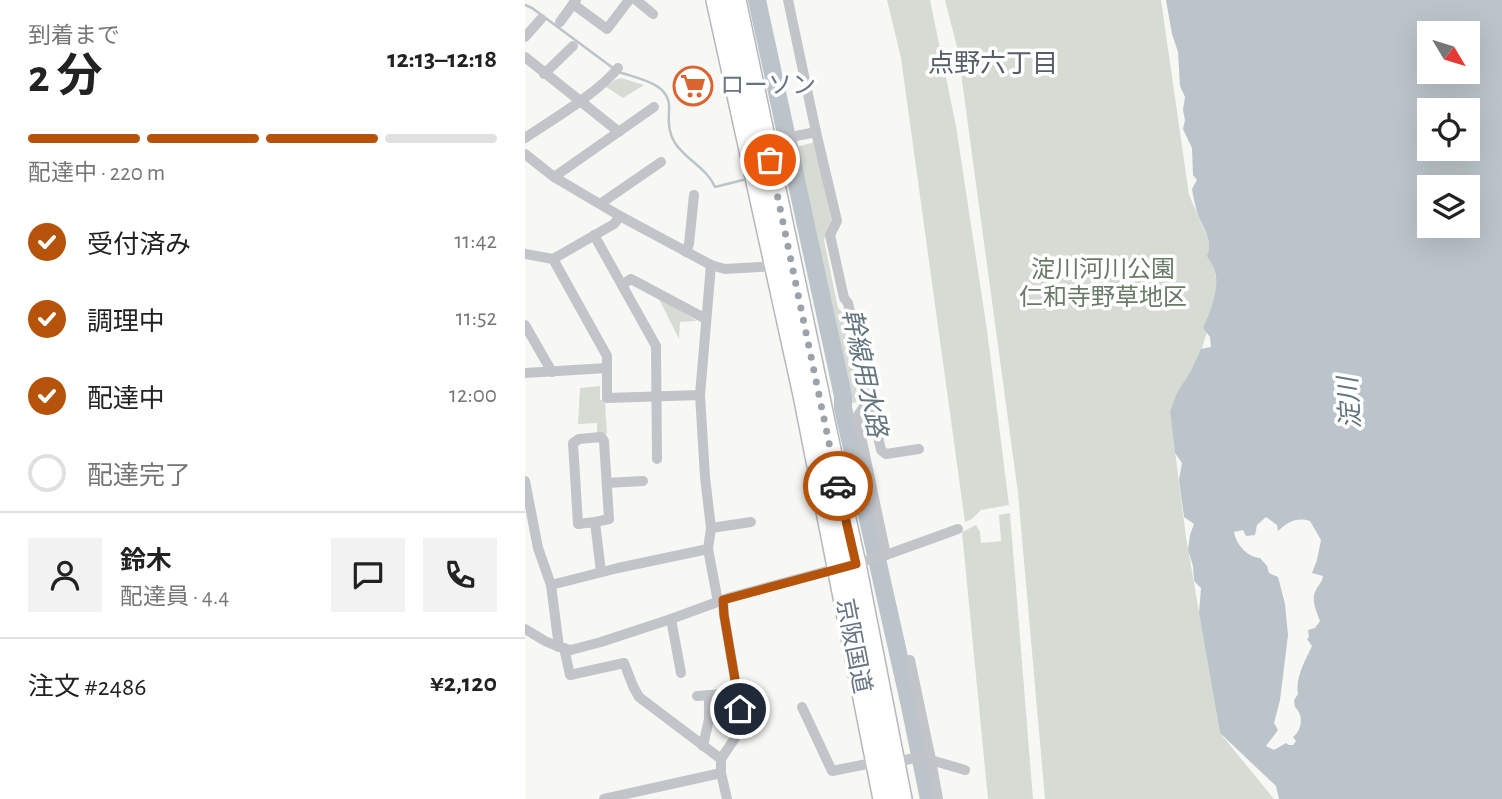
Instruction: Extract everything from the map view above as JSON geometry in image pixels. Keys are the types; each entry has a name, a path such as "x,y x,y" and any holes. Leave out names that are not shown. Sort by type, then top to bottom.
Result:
{"highway":[{"name":"京阪国道","path":"717,0 804,395 854,564"},
{"name":"京阪国道","path":"736,0 773,141 837,483 901,799"},
{"name":"京阪国道","path":"884,799 893,761"}],"street":[{"path":"560,22 575,2 607,29 629,0"},
{"path":"636,0 653,14"},
{"path":"789,0 837,220 830,236 881,450 886,454 919,449"},
{"path":"525,37 541,19"},
{"path":"544,74 573,47"},
{"path":"525,57 619,132"},
{"path":"525,138 579,101 612,76 618,68"},
{"path":"554,177 654,107"},
{"path":"773,141 816,131"},
{"path":"525,154 554,177 711,265 725,269 776,267"},
{"path":"600,204 661,162"},
{"path":"686,252 694,195"},
{"path":"525,254 553,259 614,224 620,216"},
{"path":"594,235 656,346 657,459"},
{"path":"553,259 607,356 607,398 700,395"},
{"path":"711,265 700,395 711,528 708,549 724,615 740,709 737,735 720,759 727,799"},
{"path":"622,285 631,279 706,319"},
{"path":"525,325 552,372"},
{"path":"525,373 607,368"},
{"path":"869,398 857,417 885,555"},
{"path":"601,437 604,441 609,519 595,522 578,524 573,443 579,439 601,437"},
{"path":"525,481 538,548 551,585 561,648 570,675 624,663 639,697 720,759"},
{"path":"607,483 643,481"},
{"path":"595,522 601,572"},
{"path":"711,528 751,522"},
{"path":"525,629 545,641 571,650 720,601 885,555 958,529"},
{"path":"551,585 708,549"},
{"path":"671,619 681,673"},
{"path":"910,660 937,799"},
{"path":"703,746 709,719 703,696 739,692"},
{"path":"802,707 832,771 931,758 964,770"},
{"path":"604,799 721,773"}],"green space":[{"path":"887,0 930,0 956,126 987,330 1009,505 981,510 965,522 901,58"},
{"name":"淀川河川公園 仁和寺野草地区","path":"945,0 1161,0 1189,195 1208,238 1219,292 1199,358 1170,412 1186,537 1220,733 1274,799 1045,799 1018,493 958,51"},
{"path":"621,78 644,85 623,98 606,87"},
{"path":"815,142 832,224 824,240 861,401 852,403 797,147"},
{"path":"658,297 697,321 680,322 679,339"},
{"path":"600,386 600,400 605,400 607,434 597,435 597,423 578,424 580,388"},
{"path":"1010,513 1033,799 988,799 962,532 976,525 981,543 1001,541 999,515"}],"water":[{"name":"淀川","path":"1166,0 1502,0 1502,799 1279,799 1276,786 1220,733 1199,613 1201,588 1194,581 1188,550 1194,524 1184,517 1179,480 1182,463 1175,453 1170,412 1177,393 1201,349 1211,347 1210,337 1203,328 1216,285 1214,270 1207,256 1208,239 1192,192 1197,180 1193,175 1192,148 1183,129 1185,97 1180,86 1178,52","holes":["1266,517 1277,525 1278,531 1293,521 1310,521 1321,540 1312,573 1323,576 1314,599 1320,621 1315,628 1308,630 1307,639 1312,646 1301,670 1298,694 1294,700 1301,718 1300,727 1293,737 1296,741 1293,745 1286,743 1274,750 1266,746 1278,730 1274,723 1280,700 1288,635 1285,604 1278,577 1269,573 1260,558 1243,549 1234,532 1243,530 1246,536 1255,535 1257,525"]}],"waterway":[{"name":"幹線用水路","path":"757,0 929,799"},
{"path":"525,5 613,68"},
{"path":"619,72 660,88 669,102 669,124 673,139 707,174 715,187 743,180"},
{"path":"775,123 784,126"},
{"path":"785,168 793,166"}],"way so far":[{"path":"770,160 838,486"}],"place":[{"name":"ローソン","path":"693,86"}],"district":[{"name":"点野六丁目","path":"993,64"}],"route":[{"path":"740,709 723,600 856,564 838,486"}]}
